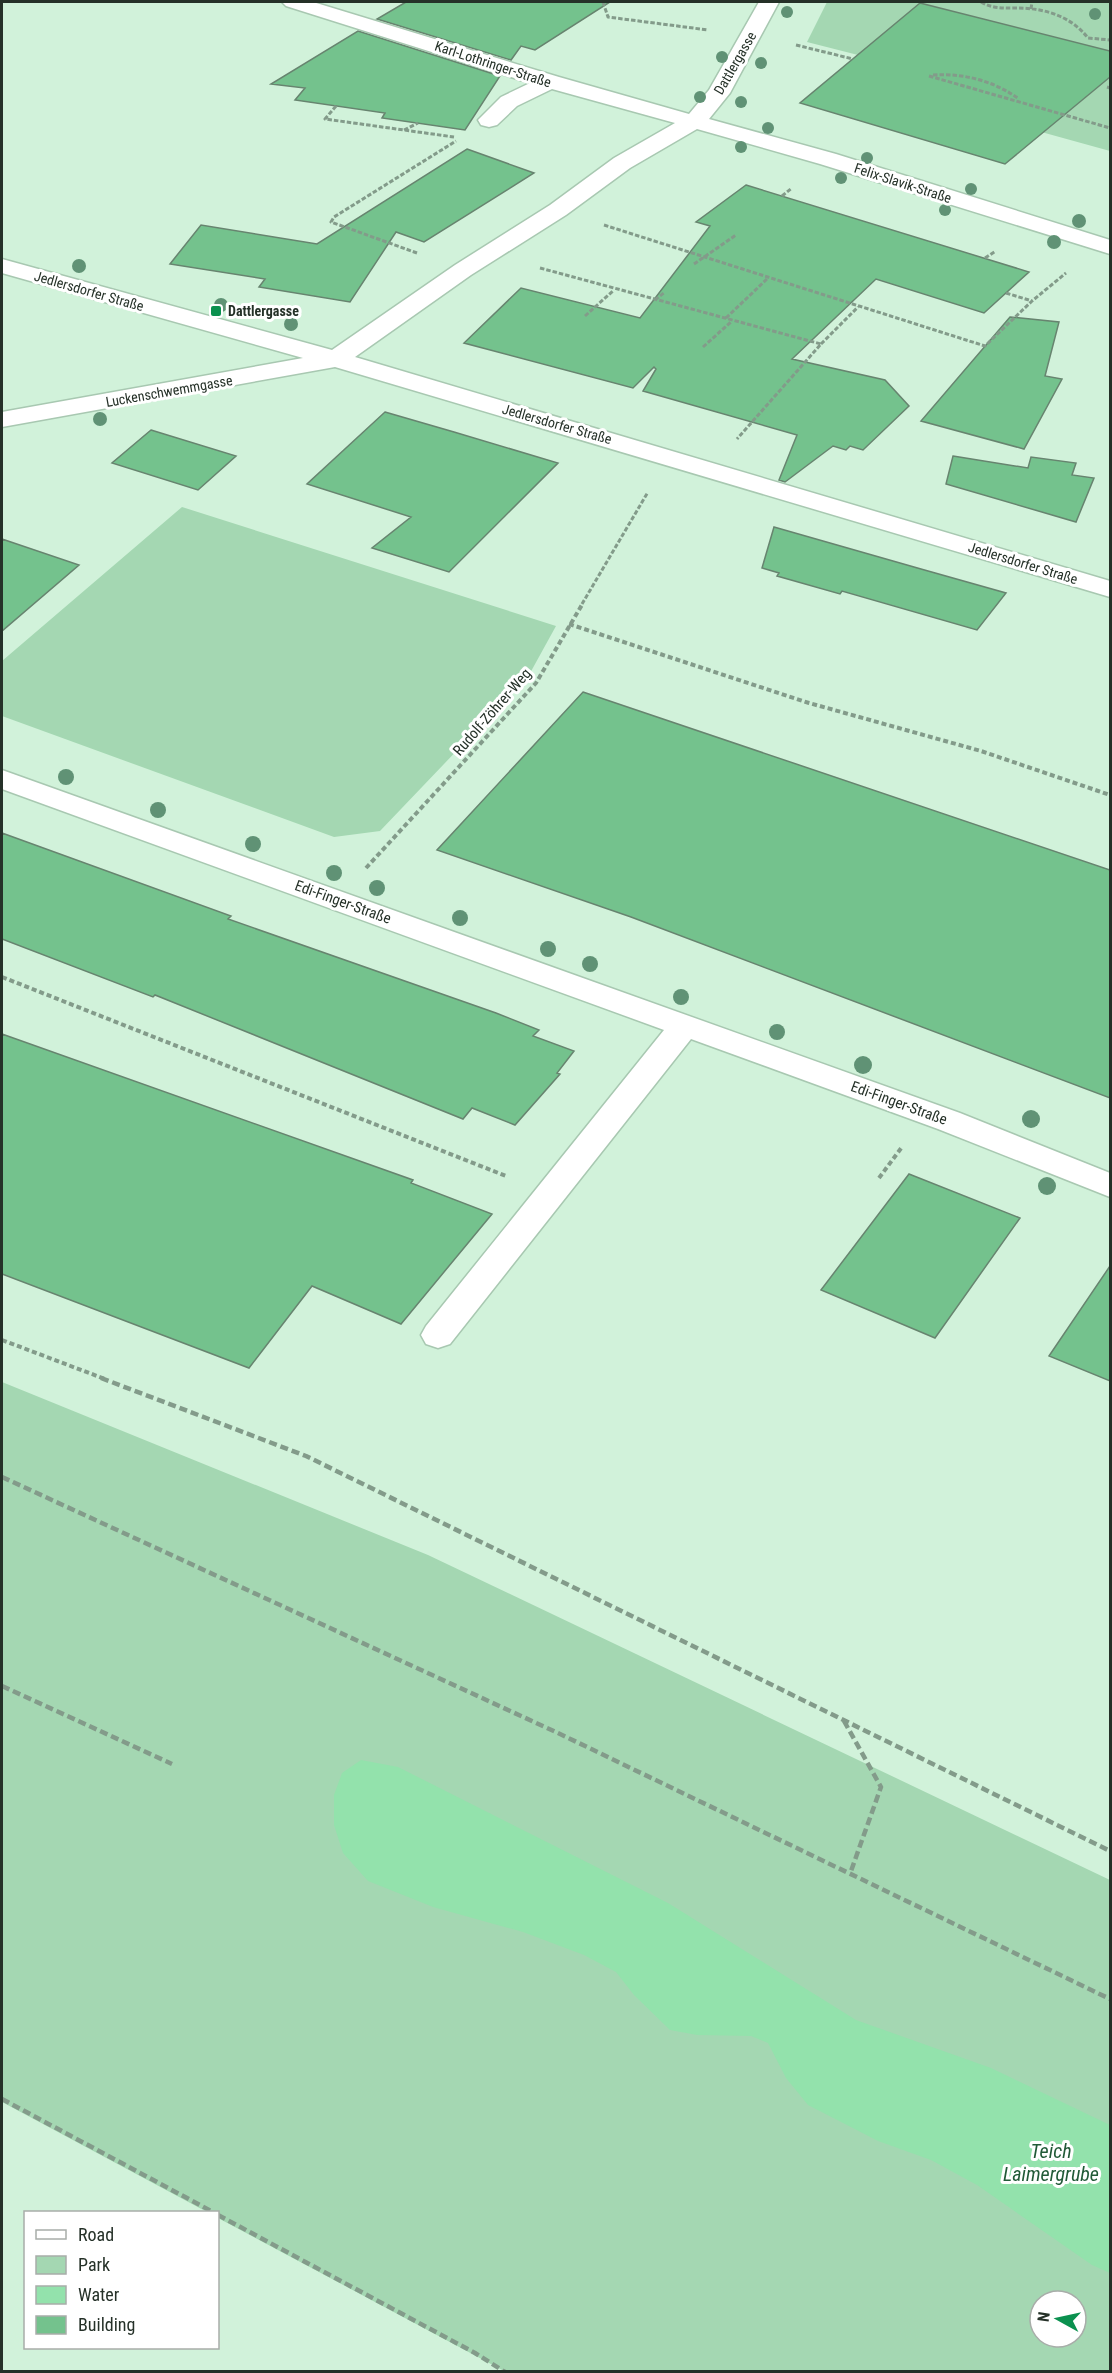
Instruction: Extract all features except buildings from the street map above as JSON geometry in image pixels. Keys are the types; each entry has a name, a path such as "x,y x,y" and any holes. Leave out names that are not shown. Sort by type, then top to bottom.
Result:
{"street":[{"name":"Karl-Lothringer-Straße","path":"293,2 550,82 642,109 695,121"},
{"name":"Dattlergasse","path":"336,359 463,270 558,210 622,163 695,121 719,93 769,2"},
{"path":"489,120 498,108 550,82"},
{"name":"Felix-Slavik-Straße","path":"695,121 828,159 1105,246"},
{"name":"Jedlersdorfer Straße","path":"2,266 336,359 1110,589"},
{"name":"Luckenschwemmgasse","path":"2,420 336,359"},
{"name":"Edi-Finger-Straße","path":"2,778 949,1121 1110,1186"},
{"path":"438,1335 685,1025"}],"path":[{"path":"603,2 608,16 750,36"},
{"path":"981,2 992,9 1046,10 1069,21 1083,31 1088,38 1110,40"},
{"path":"1031,9 1032,2"},
{"path":"796,45 853,59"},
{"path":"1023,102 1012,93 976,80 942,74 929,76 1110,128"},
{"path":"336,106 325,119 461,138 334,217 330,222 463,270"},
{"path":"404,130 418,123"},
{"path":"558,210 985,346 1032,301 1105,246"},
{"path":"694,264 736,235"},
{"path":"490,254 821,344"},
{"path":"725,319 769,278"},
{"path":"585,316 614,289"},
{"path":"654,300 665,292"},
{"path":"1006,293 1032,301"},
{"path":"711,470 821,344 858,307"},
{"path":"703,347 732,321"},
{"name":"Rudolf-Zöhrer-Weg","path":"337,899 536,683 645,496 674,458"},
{"path":"570,624 809,703 981,751 1110,795"},
{"path":"2,977 550,1194"},
{"path":"2,1340 306,1456 1110,1851"},
{"path":"2,1477 265,1596 851,1871 1110,1999"},
{"path":"2,1686 172,1764"},
{"path":"844,1720 881,1787 851,1871"},
{"path":"2,2099 211,2211"},
{"path":"219,2216 475,2353 505,2372"}],"green space":[{"path":"827,2 1110,2 1110,51 920,3 858,55 807,42"},
{"path":"1110,77 1110,151 904,94 1072,109"},
{"path":"182,507 556,626 529,675 380,831 334,837 2,716 2,661"},
{"path":"2,1382 428,1555 1110,1880 1110,2371 504,2371 219,2219 219,2211 205,2211 2,2102"}],"water":[{"name":"Teich Laimergrube","path":"361,1760 398,1767 668,1903 856,2020 991,2068 1110,2125 1110,2273 1092,2265 977,2185 931,2160 878,2141 808,2105 786,2078 768,2043 751,2036 697,2035 670,2030 634,1995 616,1972 584,1955 523,1932 433,1907 368,1881 343,1853 334,1825 334,1795 342,1773"}],"place":[{"name":"Dattlergasse","path":"216,311"}]}
